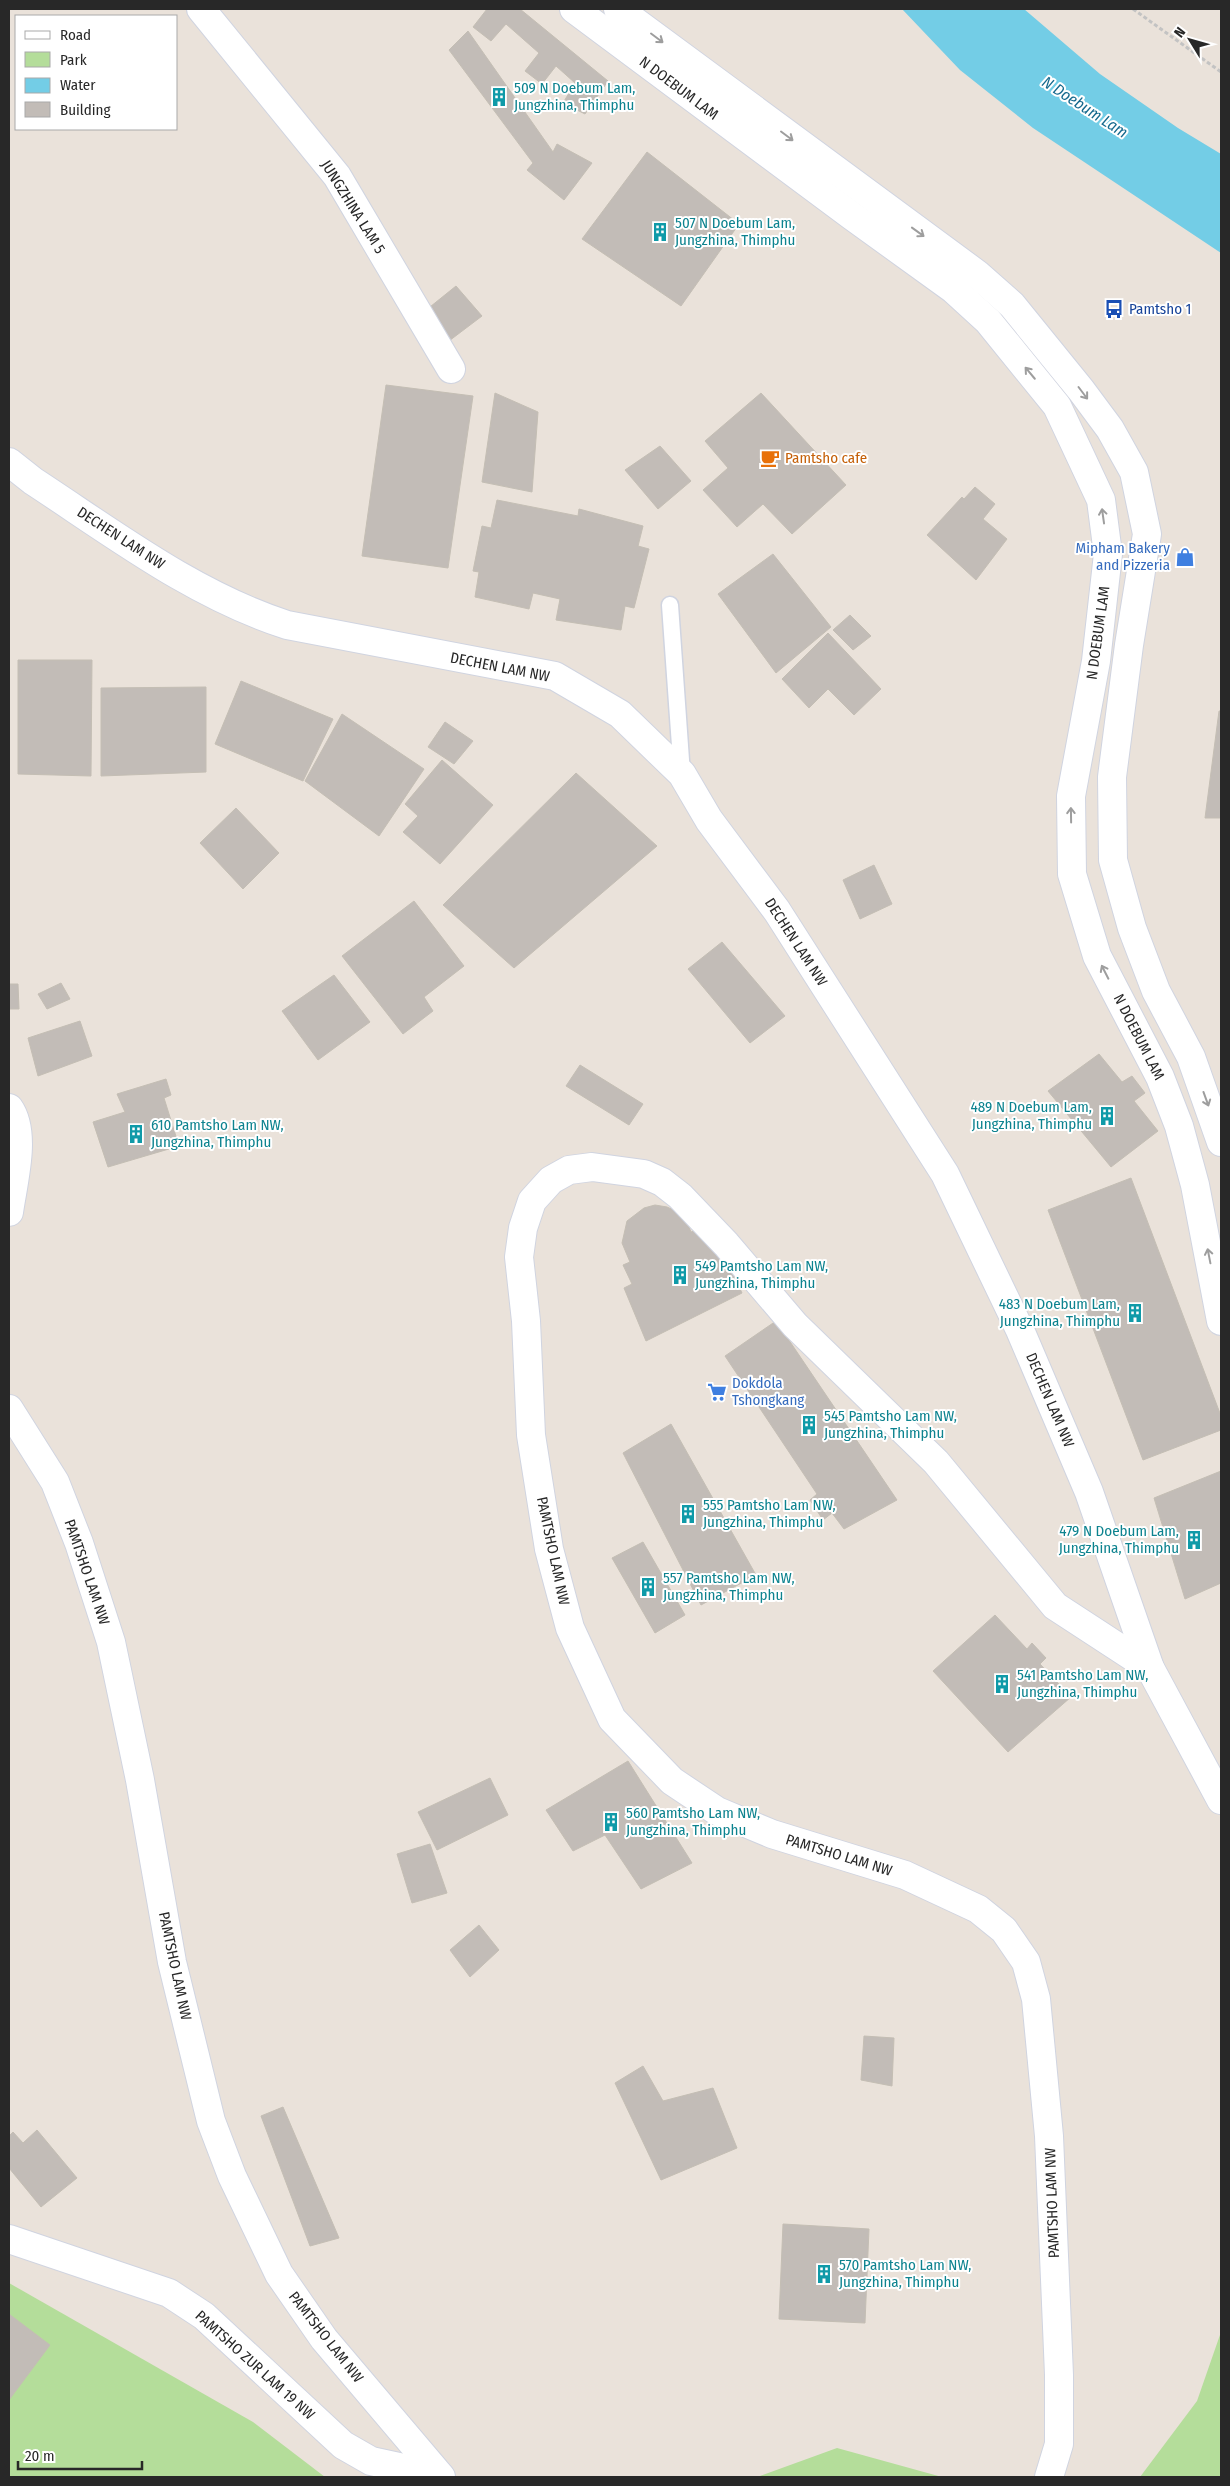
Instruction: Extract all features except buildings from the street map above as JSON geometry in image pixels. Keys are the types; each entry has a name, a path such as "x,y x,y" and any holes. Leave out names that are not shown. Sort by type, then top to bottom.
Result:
{"street":[{"name":"JUNGZHINA LAM 5","path":"201,9 337,176 451,369"},
{"name":"N DOEBUM LAM","path":"574,9 828,199 953,289 988,321 1057,406 1101,500 1108,554 1096,661 1071,796 1072,874 1097,956 1160,1077 1180,1126 1195,1185 1221,1321"},
{"name":"N DOEBUM LAM","path":"618,9 977,274 1012,305 1110,429 1134,472 1147,534 1129,645 1112,777 1113,860 1132,928 1156,991 1191,1056 1221,1142"},
{"name":"DECHEN LAM NW","path":"9,462 33,481 187,580 266,618 287,625 555,676 620,714 682,774 709,820 777,911 944,1174 1020,1330 1089,1492 1150,1668 1221,1800"},
{"path":"9,1108 14,1115 18,1137 9,1212"},
{"name":"PAMTSHO LAM NW","path":"1049,2477 1059,2444 1059,2376 1050,2146 1036,1998 1026,1962 1004,1930 978,1909 963,1901 904,1875 772,1834 717,1811 672,1780 612,1719 570,1628 549,1549 531,1435 526,1321 519,1256 522,1228 532,1201 551,1180 569,1170 592,1167 644,1174 662,1182 680,1196 726,1244 795,1325 936,1462 1055,1606 1150,1668"},
{"name":"PAMTSHO LAM NW","path":"9,1409 56,1482 79,1543 111,1642 140,1780 172,1962 211,2121 232,2176 279,2274 324,2339 440,2477"},
{"name":"PAMTSHO ZUR LAM 19 NW","path":"9,2239 169,2293 204,2316 343,2445 371,2461 440,2477"}],"lane":[{"path":"670,605 682,774"}],"path":[{"path":"1133,9 1221,72"}],"green space":[{"path":"9,2283 253,2422 325,2477 9,2477"},
{"path":"1221,2332 1221,2477 1140,2477 1197,2401"},
{"path":"837,2448 942,2477 757,2477"}],"water":[{"name":"N Doebum Lam","path":"902,9 1024,9 1100,74 1178,128 1221,154 1221,253 1033,128 960,70"}],"place":[{"name":"509 N Doebum Lam, Jungzhina, Thimphu","path":"499,97"},
{"name":"507 N Doebum Lam, Jungzhina, Thimphu","path":"660,232"},
{"name":"Pamtsho 1","path":"1114,309"},
{"name":"Pamtsho cafe","path":"770,458"},
{"name":"Mipham Bakery and Pizzeria","path":"1185,557"},
{"name":"489 N Doebum Lam, Jungzhina, Thimphu","path":"1107,1116"},
{"name":"610 Pamtsho Lam NW, Jungzhina, Thimphu","path":"136,1134"},
{"name":"549 Pamtsho Lam NW, Jungzhina, Thimphu","path":"680,1275"},
{"name":"483 N Doebum Lam, Jungzhina, Thimphu","path":"1135,1313"},
{"name":"Dokdola Tshongkang","path":"717,1392"},
{"name":"545 Pamtsho Lam NW, Jungzhina, Thimphu","path":"809,1425"},
{"name":"555 Pamtsho Lam NW, Jungzhina, Thimphu","path":"688,1514"},
{"name":"479 N Doebum Lam, Jungzhina, Thimphu","path":"1194,1540"},
{"name":"557 Pamtsho Lam NW, Jungzhina, Thimphu","path":"648,1587"},
{"name":"541 Pamtsho Lam NW, Jungzhina, Thimphu","path":"1002,1684"},
{"name":"560 Pamtsho Lam NW, Jungzhina, Thimphu","path":"611,1822"},
{"name":"570 Pamtsho Lam NW, Jungzhina, Thimphu","path":"824,2274"}]}
